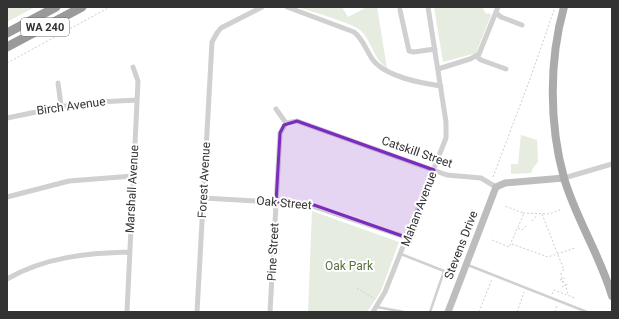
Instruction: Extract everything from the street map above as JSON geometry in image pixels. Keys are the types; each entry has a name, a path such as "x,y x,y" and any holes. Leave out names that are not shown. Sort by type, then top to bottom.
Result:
{"highway":[{"name":"WA 240","path":"7,33 56,7"},
{"name":"WA 240","path":"7,47 82,7"}],"main road":[{"path":"564,7 556,46 553,96 555,123 564,178 600,262 612,296"}],"street":[{"name":"Forest Avenue","path":"197,312 212,40 218,30 262,7"},
{"path":"287,7 354,32 372,59 384,70 420,82 441,86"},
{"name":"Mahan Avenue","path":"373,312 385,292 408,238 447,132 428,7"},
{"path":"438,69 476,56 480,52 498,7"},
{"path":"400,10 409,51 414,52 434,49"},
{"path":"496,13 501,17 522,25"},
{"path":"476,56 481,60 506,69"},
{"name":"Marshall Avenue","path":"127,312 138,80 133,67"},
{"path":"58,83 61,105"},
{"name":"Birch Avenue","path":"7,118 61,105 137,100"},
{"path":"276,109 286,123"},
{"name":"Catskill Street","path":"286,123 297,122 451,176 478,177 489,181 496,187"},
{"name":"Pine Street","path":"270,312 280,133 286,123"},
{"path":"496,187 509,183 564,178 612,164"},
{"path":"7,196 69,181 133,176"},
{"name":"Stevens Drive","path":"448,312 496,187"},
{"name":"Oak Street","path":"203,198 314,205 408,238"},
{"path":"7,279 38,265 82,254 130,252"}],"lane":[{"path":"401,254 444,271 430,312"},
{"path":"466,264 587,312"},
{"path":"376,307 404,312"}],"path":[{"path":"7,63 110,7"},
{"path":"493,177 555,7"},
{"path":"505,206 527,214 549,214 560,210"},
{"path":"492,240 509,247 523,213"},
{"path":"523,216 527,214"},
{"path":"532,221 538,214"},
{"path":"542,214 562,270"},
{"path":"518,228 522,230 526,226"},
{"path":"511,243 548,257 576,248"},
{"path":"561,273 568,295"},
{"path":"479,312 492,278"},
{"path":"562,287 565,278"},
{"path":"560,280 568,284"},
{"path":"357,288 376,299"},
{"path":"550,298 554,290 575,298"},
{"path":"517,312 525,291"}],"highlighted area":[{"path":"297,121 434,170 408,238 314,205 276,202 280,133 284,125"}],"green space":[{"path":"7,7 35,7 7,22"},
{"path":"298,7 342,7 348,17 367,7 377,7 387,68 378,59 367,39 360,30 340,21"},
{"path":"434,7 482,7 486,14 489,13 491,15 476,53 443,62"},
{"path":"521,135 537,140 538,162 531,173 511,174 511,164 518,164"},
{"name":"Oak Park","path":"312,211 399,242 381,291 367,312 308,312"}]}
